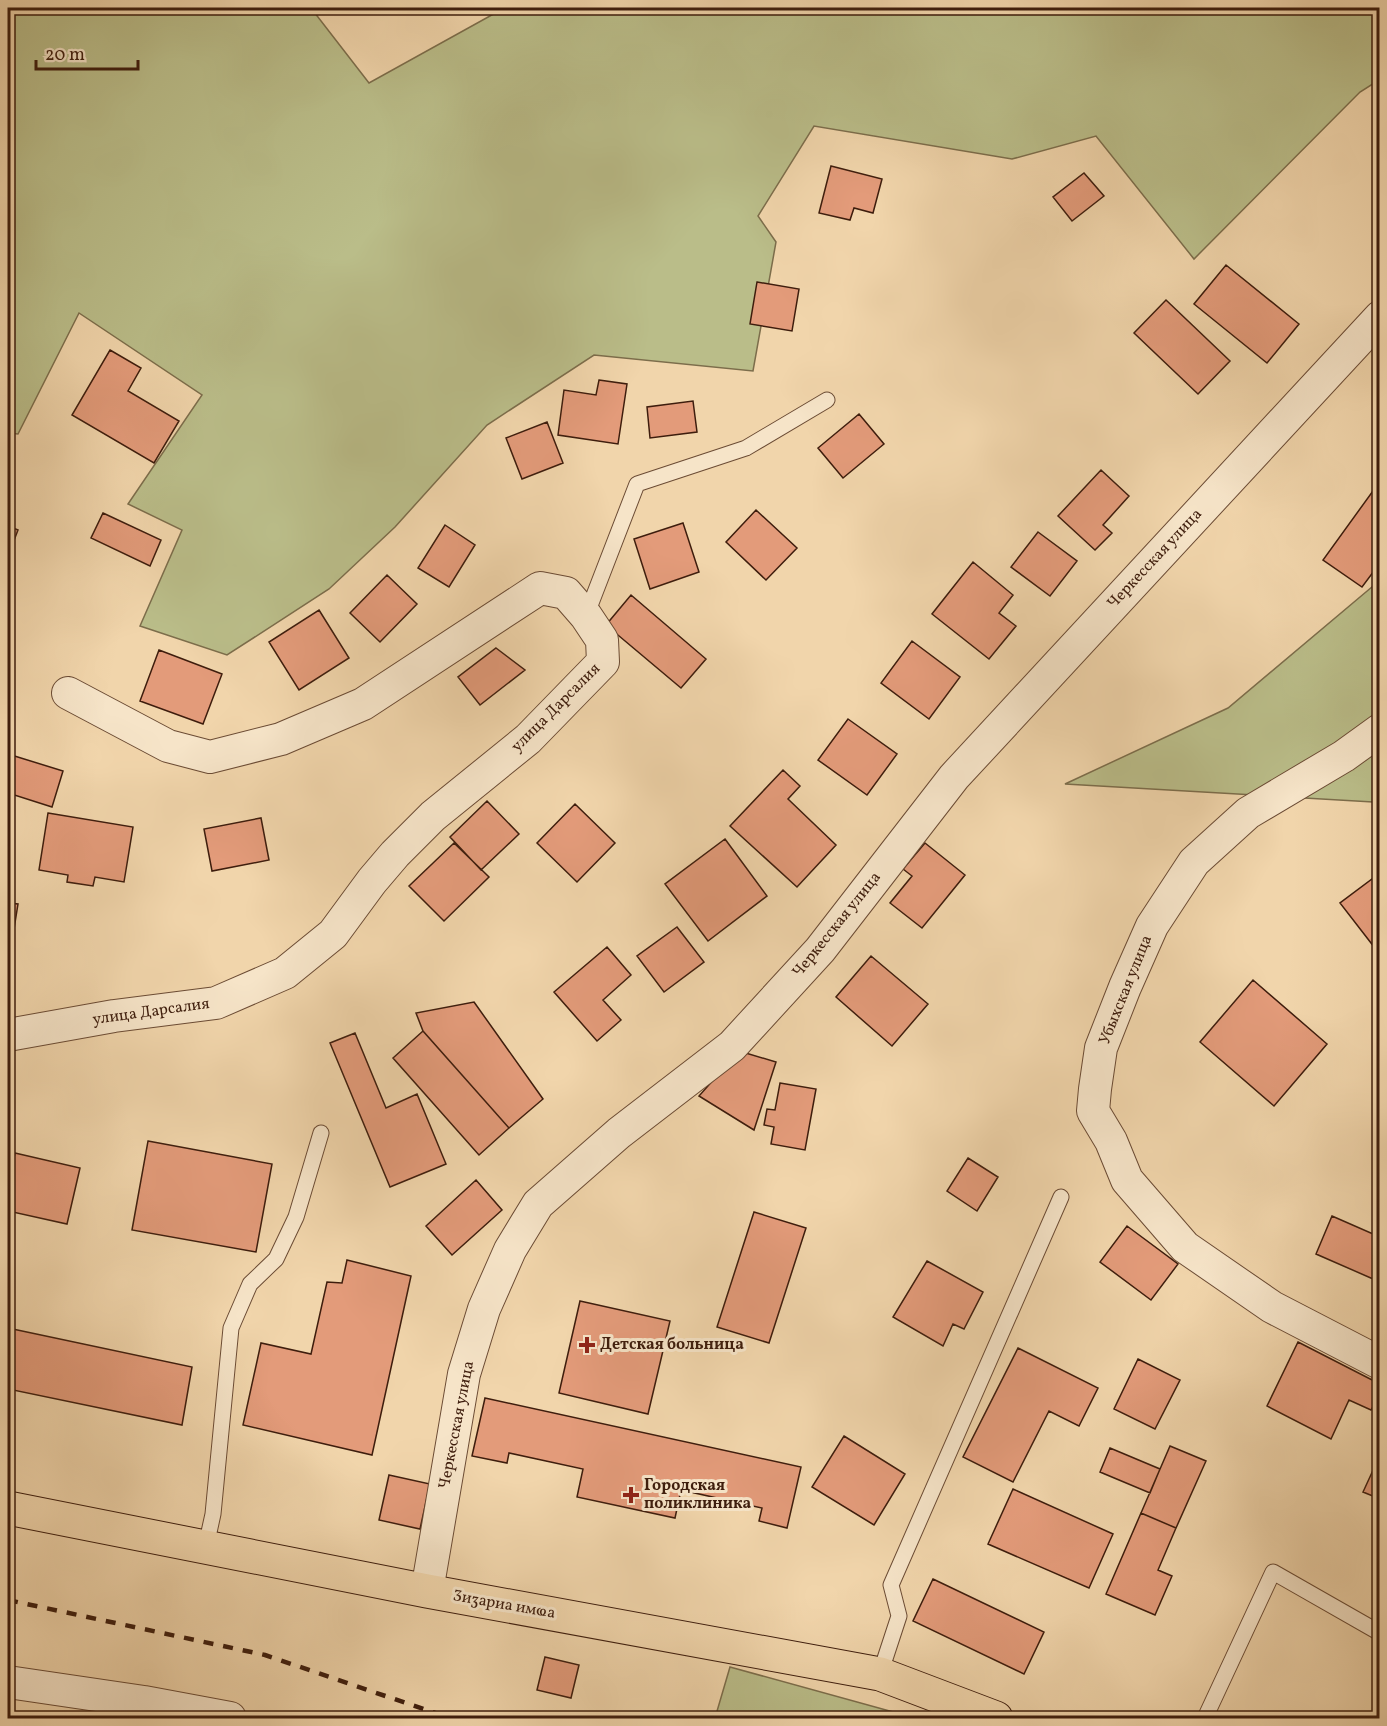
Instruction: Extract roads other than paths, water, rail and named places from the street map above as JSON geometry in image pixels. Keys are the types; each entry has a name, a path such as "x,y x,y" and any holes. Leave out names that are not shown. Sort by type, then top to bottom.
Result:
{"highway":[{"name":"Ӡиӡариа имҩа","path":"8,1508 427,1590 880,1674 996,1719"}],"street":[{"name":"Черкесская улица","path":"427,1590 464,1374 488,1299 510,1250 538,1204 619,1133 732,1046 820,950 954,777 1380,316"},
{"name":"улица Дарсалия","path":"8,1035 114,1016 216,1003 285,973 333,934 372,881 433,816 528,740 603,662 602,640 586,616 566,594 540,588 363,704 281,739 210,757 168,746 68,693"},
{"name":"Убыхская улица","path":"1380,730 1344,756 1248,813 1194,862 1152,926 1125,987 1101,1048 1093,1111 1111,1141 1127,1180 1185,1247 1272,1306 1380,1363"},
{"path":"8,1682 144,1702 230,1719"}],"lane":[{"path":"586,616 637,484 746,448 827,400"},
{"path":"206,1546 213,1514 231,1328 250,1284 276,1258 296,1217 321,1133"},
{"path":"880,1674 899,1616 891,1585 1061,1197"},
{"path":"1205,1719 1273,1572 1380,1634"}],"railway":[{"path":"8,1600 265,1655 450,1718"}],"place":[{"name":"Детская больница","path":"587,1345"},
{"name":"Городская поликлиника","path":"631,1495"}]}
